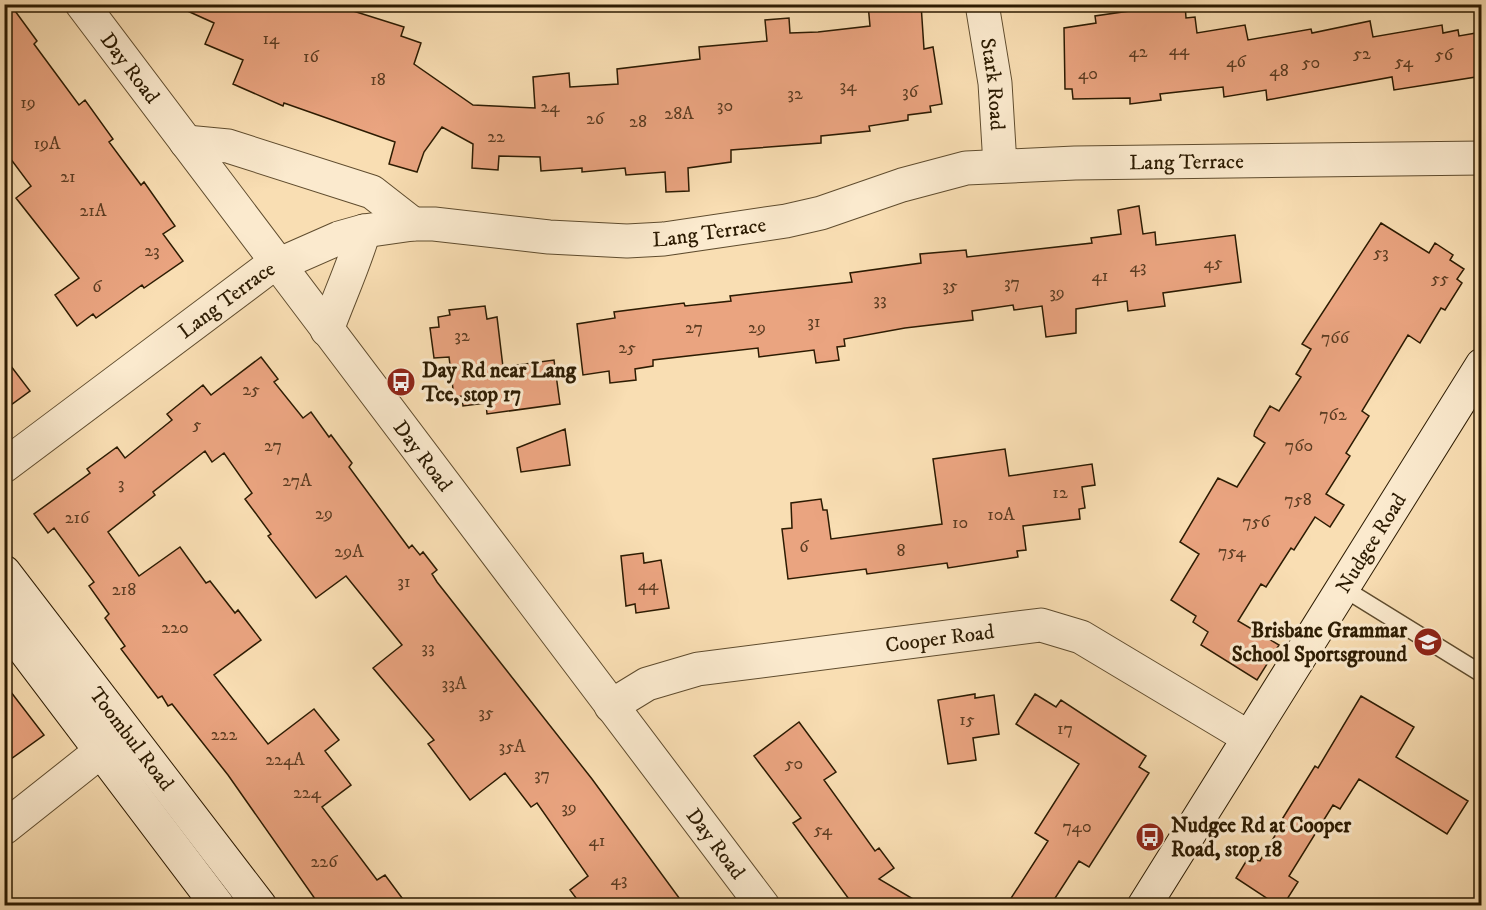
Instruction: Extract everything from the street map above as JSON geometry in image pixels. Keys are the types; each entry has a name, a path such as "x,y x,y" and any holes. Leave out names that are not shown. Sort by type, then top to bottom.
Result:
{"street":[{"name":"Day Road","path":"82,4 763,906"},
{"name":"Stark Road","path":"982,4 995,83 1000,165"},
{"path":"186,142 228,146 372,192 413,224"},
{"name":"Lang Terrace","path":"4,466 264,271 339,238 364,231 413,224 464,225 549,237 627,241 664,239 786,221 821,213 935,175 1000,165 1482,158"},
{"path":"327,330 343,288 353,270 364,231"},
{"name":"Nudgee Road","path":"1144,906 1482,365"},
{"name":"Toombul Road","path":"4,572 260,906"},
{"name":"Toombul Road","path":"4,623 218,906"},
{"name":"Cooper Road","path":"612,706 647,684 698,669 1041,625 1081,637 1248,737"},
{"path":"4,828 101,751"}],"lane":[{"path":"1343,588 1482,674"}],"building":[{"path":"4,4 10,4 37,41 34,44 79,105 85,100 113,139 109,142 141,185 144,182 175,226 163,234 183,261 144,288 142,285 96,318 93,314 77,326 55,295 79,278 16,198 31,186 4,150"},
{"path":"172,4 352,4 350,10 404,27 401,36 421,43 414,64 473,105 535,108 533,77 569,73 570,87 618,84 617,69 700,59 699,47 767,41 765,20 789,18 790,33 818,32 870,26 868,4 921,4 924,49 933,47 942,104 930,106 931,112 908,115 908,120 869,126 870,131 821,136 821,143 731,150 731,162 688,168 689,191 666,192 665,172 626,175 625,168 582,172 582,168 541,171 540,157 499,156 498,170 472,168 473,144 442,127 424,152 417,172 389,164 395,142 284,103 283,106 233,84 243,60 205,44 214,23"},
{"path":"1157,4 1185,4 1186,18 1195,17 1197,33 1245,25 1248,40 1311,29 1312,33 1370,21 1373,37 1442,25 1443,33 1458,30 1459,36 1482,32 1482,76 1394,90 1392,77 1267,100 1266,90 1224,97 1223,87 1160,94 1161,100 1130,104 1130,98 1073,99 1072,89 1065,89 1064,28 1096,23 1095,16 1157,7"},
{"path":"1139,206 1143,234 1155,232 1156,245 1235,235 1241,282 1163,293 1165,306 1128,311 1127,301 1076,309 1076,333 1046,337 1042,306 1014,310 1013,305 972,311 973,320 905,328 844,339 845,346 837,347 839,360 816,363 814,350 759,357 758,348 653,360 653,366 635,369 636,380 610,383 609,371 583,375 577,324 615,318 614,312 684,303 685,306 731,301 730,296 852,282 850,273 921,263 920,254 966,250 967,257 1092,243 1091,238 1121,234 1118,210"},
{"path":"1381,223 1429,253 1435,243 1453,255 1450,260 1464,269 1457,279 1462,283 1445,310 1441,308 1420,343 1408,335 1362,411 1369,416 1346,453 1350,456 1326,494 1344,505 1330,527 1315,517 1294,550 1291,548 1266,587 1261,584 1238,621 1279,645 1257,680 1201,645 1208,632 1193,622 1196,616 1171,600 1199,554 1180,542 1218,478 1237,487 1265,443 1254,436 1255,431 1270,406 1279,411 1301,377 1296,374 1311,349 1302,344"},
{"path":"485,306 487,319 497,317 503,367 554,360 560,404 487,414 486,403 463,406 462,396 454,397 449,357 434,358 430,328 439,327 438,317 450,315 449,310"},
{"path":"4,357 30,391 4,410"},
{"path":"261,357 278,379 274,382 303,418 311,412 329,437 331,435 352,463 349,467 409,548 412,545 420,555 423,552 437,570 432,574 437,582 592,779 685,906 582,906 570,890 588,876 537,803 531,807 505,773 470,800 428,744 434,740 373,668 402,645 346,576 316,598 268,536 271,534 245,499 252,493 224,453 212,462 205,451 153,492 155,495 108,532 139,576 180,547 206,583 210,581 235,613 238,610 261,640 214,675 268,744 314,709 339,740 325,751 351,785 322,807 377,880 385,875 408,906 320,906 228,775 172,704 168,706 162,696 158,698 121,649 125,646 105,618 109,614 89,586 94,582 54,528 48,533 34,514 90,473 87,469 117,447 125,458 172,420 167,414 203,385 211,395"},
{"path":"565,429 570,465 521,472 517,448"},
{"path":"1005,449 1009,476 1092,464 1095,485 1082,487 1085,508 1079,509 1080,519 1023,526 1026,550 1017,551 1018,557 948,568 947,563 867,574 866,569 788,579 782,529 792,528 791,503 821,499 823,510 827,510 831,539 942,524 933,459"},
{"path":"643,553 644,563 661,560 669,608 636,613 635,604 626,606 621,556"},
{"path":"4,683 44,735 4,764"},
{"path":"975,694 975,698 994,695 999,734 973,738 976,760 948,764 938,700"},
{"path":"1035,694 1056,707 1061,700 1146,756 1139,767 1149,773 1089,867 1079,861 1050,906 1006,906 1048,841 1035,833 1079,764 1016,724"},
{"path":"1361,696 1414,727 1396,757 1468,801 1447,834 1359,779 1340,809 1333,805 1289,876 1298,882 1284,904 1280,901 1277,905 1236,878 1248,858 1260,861 1283,822 1281,821 1315,766 1318,768"},
{"path":"799,722 836,772 824,780 875,851 879,848 894,868 879,879 925,906 854,906 793,823 801,818 754,756"}],"place":[{"name":"Day Rd near Lang Tce, stop 17","path":"401,382"},
{"name":"Brisbane Grammar School Sportsground","path":"1428,642"},
{"name":"Nudgee Rd at Cooper Road, stop 18","path":"1150,837"}]}
